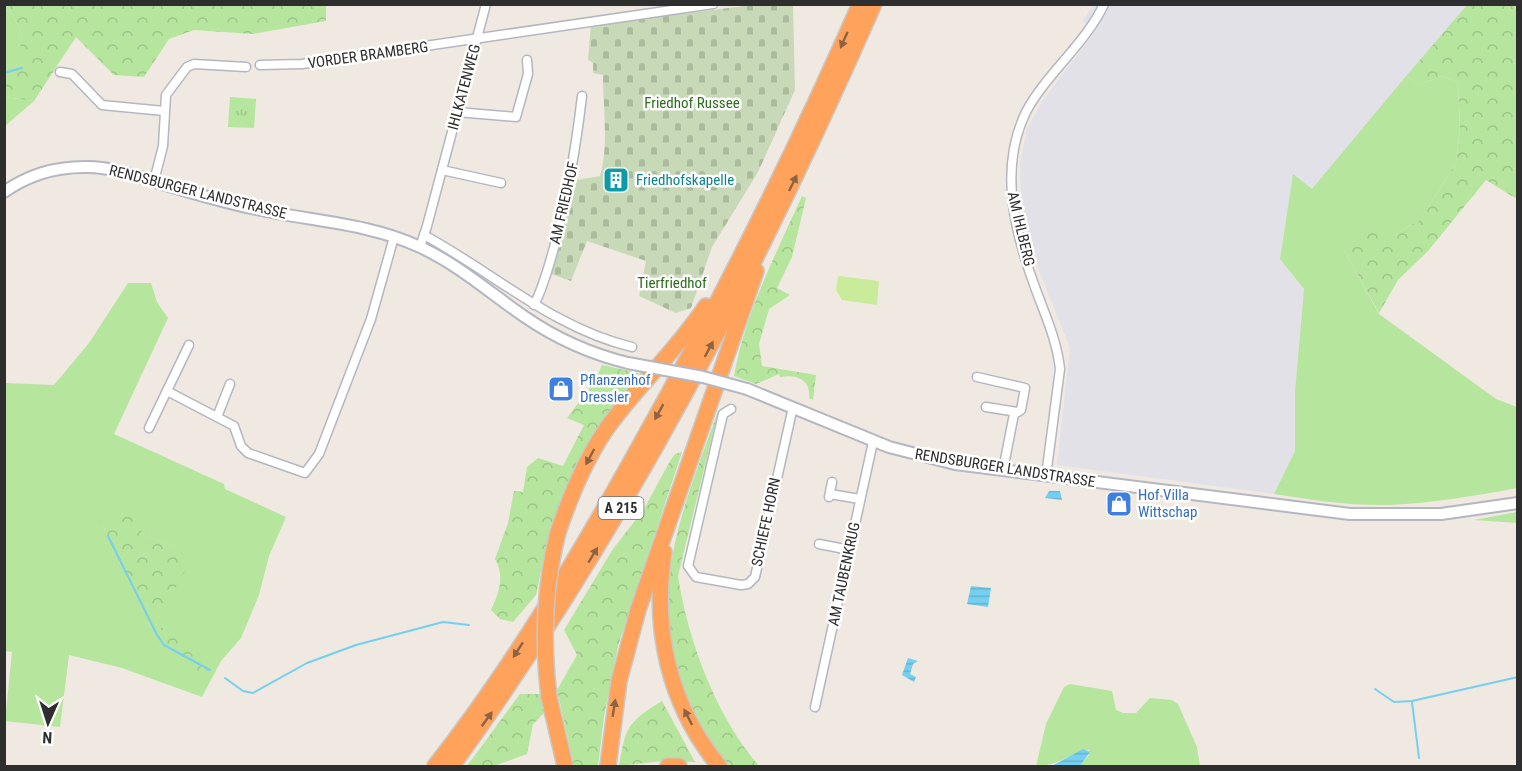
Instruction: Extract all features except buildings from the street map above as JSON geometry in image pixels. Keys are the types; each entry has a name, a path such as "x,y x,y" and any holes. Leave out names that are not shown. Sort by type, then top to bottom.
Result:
{"highway":[{"name":"A 215","path":"435,766 507,668 597,523 761,233 860,4"},
{"name":"A 215","path":"452,766 520,671 620,510 684,396 761,233 874,4"},
{"path":"608,766 615,704 625,658 669,519 747,304 761,233"},
{"path":"565,766 549,697 544,618 548,576 558,532 574,487 607,428 692,326 761,233"},
{"path":"669,519 659,587 663,648 685,713 719,766"},
{"path":"668,766 679,766"}],"street":[{"name":"IHLKATENWEG","path":"420,247 486,4"},
{"name":"VORDER BRAMBERG","path":"260,65 302,64 713,4"},
{"name":"AM IHLBERG","path":"1043,476 1060,369 1059,354 1035,287 1015,217 1010,184 1012,159 1026,112 1104,4"},
{"path":"457,112 516,117 528,74 527,60"},
{"path":"154,181 163,147 166,95 190,65 246,67"},
{"path":"60,72 72,74 102,105 164,111"},
{"name":"AM FRIEDHOF","path":"534,305 544,284 568,196 576,153 582,96"},
{"name":"RENDSBURGER LANDSTRASSE","path":"4,192 36,175 75,167 110,169 255,209 349,226 394,237 420,247 464,272 524,316 560,338 588,351 628,363 703,377 747,389 873,441 940,461 1350,514 1431,514 1518,502"},
{"path":"442,170 501,183"},
{"path":"424,235 469,259 556,319 632,346"},
{"path":"167,391 234,426 241,446 248,453 305,473 320,454 371,319 394,237"},
{"path":"149,428 189,345"},
{"path":"977,377 1025,388 1021,410 1014,414 1003,470"},
{"path":"216,417 230,384"},
{"path":"986,406 1017,412"},
{"name":"SCHIEFE HORN","path":"731,409 723,414 688,566 696,577 741,585 748,584 755,577 793,407"},
{"name":"AM TAUBENKRUG","path":"815,707 873,441"},
{"path":"832,482 830,496 860,499"},
{"path":"819,545 850,550"}],"shaded area":[{"path":"1094,5 1467,5 1312,190 1293,175 1280,259 1304,289 1295,391 1295,451 1274,494 1057,465 1070,348 1039,271 1021,204 1020,163 1027,129 1043,100 1096,30 1082,21"}],"green space":[{"path":"5,4 326,5 326,21 253,34 194,30 169,39 144,77 114,75 76,37 34,101 5,97 5,70 18,64 22,34 11,12 5,9"},
{"name":"Friedhof Russee","path":"753,5 793,5 795,90 758,172 712,247 691,308 676,313 639,296 646,261 587,241 571,281 551,274 577,180 600,176 603,165 605,140 603,75 593,73 593,63 588,60 591,25"},
{"path":"1467,5 1517,5 1517,195 1515,198 1486,180 1428,251 1398,280 1379,313 1344,250 1365,230 1390,237 1420,220 1456,163 1460,128 1458,83 1443,76 1418,85 1407,75"},
{"path":"4,9 11,12 22,34 19,64 5,70"},
{"path":"1407,75 1418,85 1443,76 1458,83 1460,128 1456,163 1420,220 1390,237 1344,250 1379,314 1496,399 1517,407 1517,488 1454,499 1389,505 1346,504 1274,494 1295,451 1295,391 1304,289 1280,259 1293,174 1312,189"},
{"path":"5,97 34,101 5,126"},
{"path":"230,97 256,99 254,128 228,127"},
{"path":"802,196 806,198 792,257 777,288 790,295 769,309 759,344 762,366 816,375 813,400 809,398 808,386 797,377 780,377 779,374 756,384 734,376 753,307"},
{"path":"838,276 879,281 877,305 842,300 836,290"},
{"path":"128,283 151,283 157,302 168,318 114,434 224,484 225,489 286,517 269,556 259,595 241,638 221,661 202,697 122,668 69,655 60,727 5,721 12,652 4,651 5,383 54,385 89,343","holes":["102,525 142,533 193,555 149,620"]},
{"path":"602,365 639,373 601,422 571,476 550,528 536,595 513,622 500,619 491,610 500,584 500,572 495,559 508,523 514,491 523,492 527,467 538,458 563,466 584,425 567,418 595,381"},
{"path":"719,408 678,576 689,626 706,677 730,724 759,766 730,766 715,748 691,706 672,645 669,610 670,576 675,543 683,510"},
{"path":"682,452 618,646 604,716 598,766 574,766 557,690 577,655 564,630 613,549 644,509 670,461 675,454"},
{"path":"113,507 139,520 142,533 194,555 161,614 149,620 102,525"},
{"path":"1517,512 1517,523 1474,520"},
{"path":"154,628 163,628 210,660 210,670 199,674 161,653 152,638"},
{"path":"1070,684 1112,691 1116,710 1123,713 1136,713 1150,698 1172,700 1178,704 1197,747 1200,766 1080,766 1089,755 1089,750 1044,766 1036,766 1046,724 1064,687"},
{"path":"520,694 540,694 544,713 533,724 527,754 494,766 467,766"},
{"path":"662,701 695,762 663,761 619,766 626,734 630,727"}],"water":[{"path":"1049,491 1060,491 1062,500 1045,498"},
{"path":"971,586 991,588 988,607 967,604"},
{"path":"908,658 918,661 913,664 910,674 916,677 914,682 902,675"},
{"path":"1083,749 1090,752 1080,766 1052,766"}],"waterway":[{"path":"4,73 22,68"},
{"path":"108,536 164,645 210,670"},
{"path":"225,678 243,691 253,693 307,663 356,645 443,622 469,625"},
{"path":"1375,689 1394,702 1412,701 1518,677"},
{"path":"1412,702 1419,758"}],"place":[{"name":"Friedhofskapelle","path":"616,180"},
{"name":"Pflanzenhof Dressler","path":"561,389"},
{"name":"Hof Villa Wittschap","path":"1119,504"}],"park label":[{"name":"Tierfriedhof","path":"672,283"}]}
